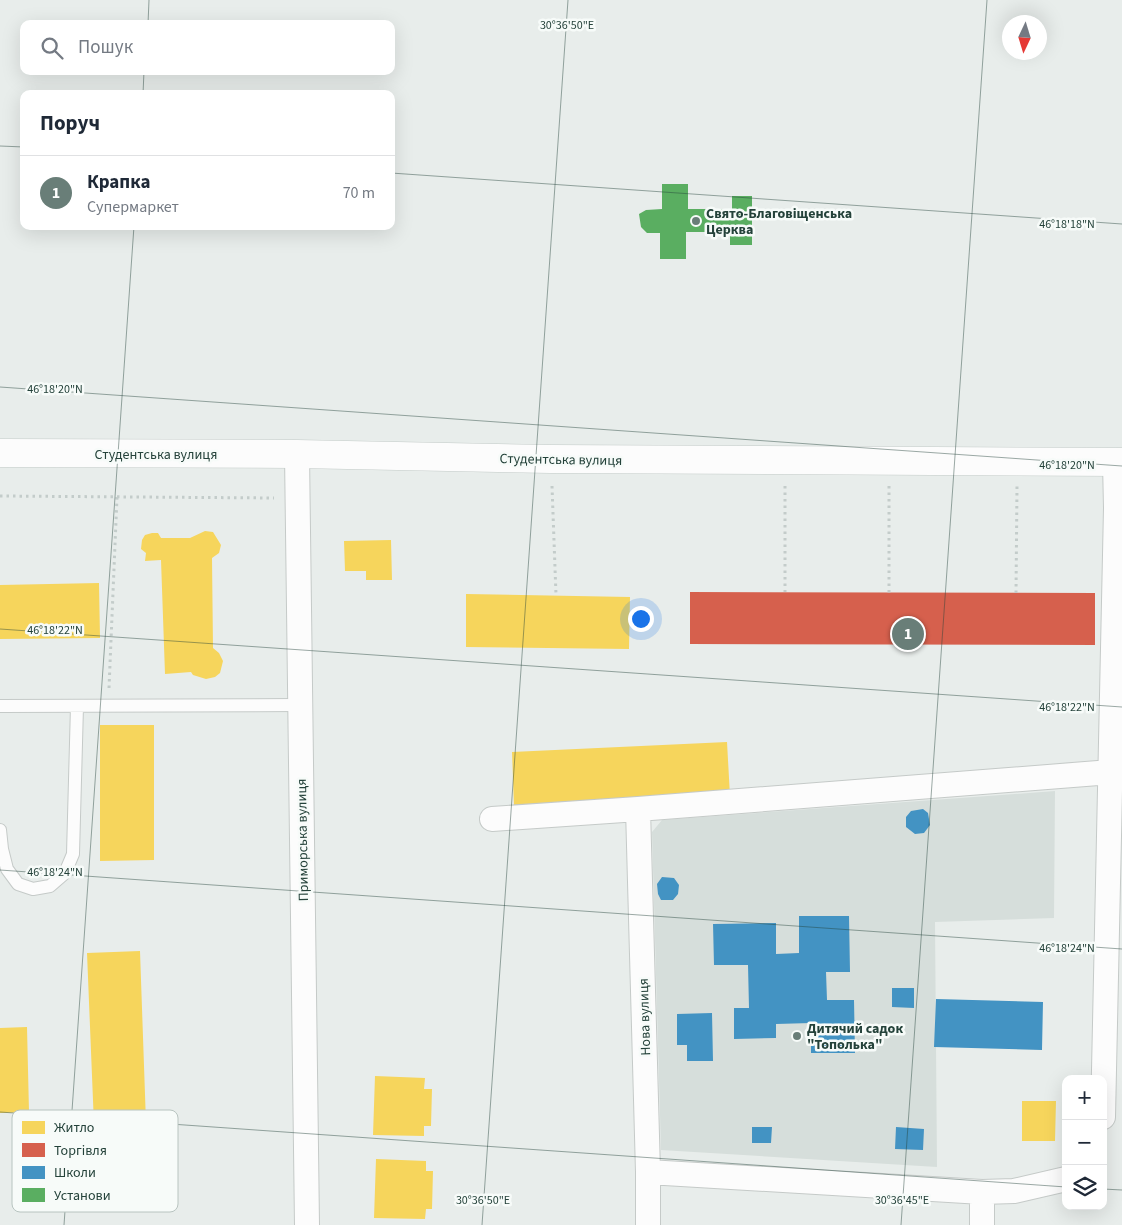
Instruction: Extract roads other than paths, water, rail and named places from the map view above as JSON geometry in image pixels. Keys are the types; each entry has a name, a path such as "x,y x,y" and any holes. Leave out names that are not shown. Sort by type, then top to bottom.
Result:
{"street":[{"name":"Студентська вулиця","path":"0,454 297,454 551,459 1119,462"},
{"name":"Приморська вулиця","path":"297,454 307,1225"},
{"path":"1104,1075 1116,518 1119,462"},
{"path":"492,819 638,810 1111,772"},
{"name":"Нова вулиця","path":"638,810 648,1225"},
{"path":"648,1172 982,1192 1014,1191 1062,1180"},
{"path":"982,1192 982,1225"}],"lane":[{"path":"0,706 300,706"},
{"path":"0,830 7,869 18,884 33,889 50,886 65,873 73,854 77,706"}],"place":[{"name":"Свято-Благовіщенська Церква","path":"696,221"},
{"name":"Крапка","path":"908,634"},
{"name":"Дитячий садок \"Тополька\"","path":"797,1036"}]}
